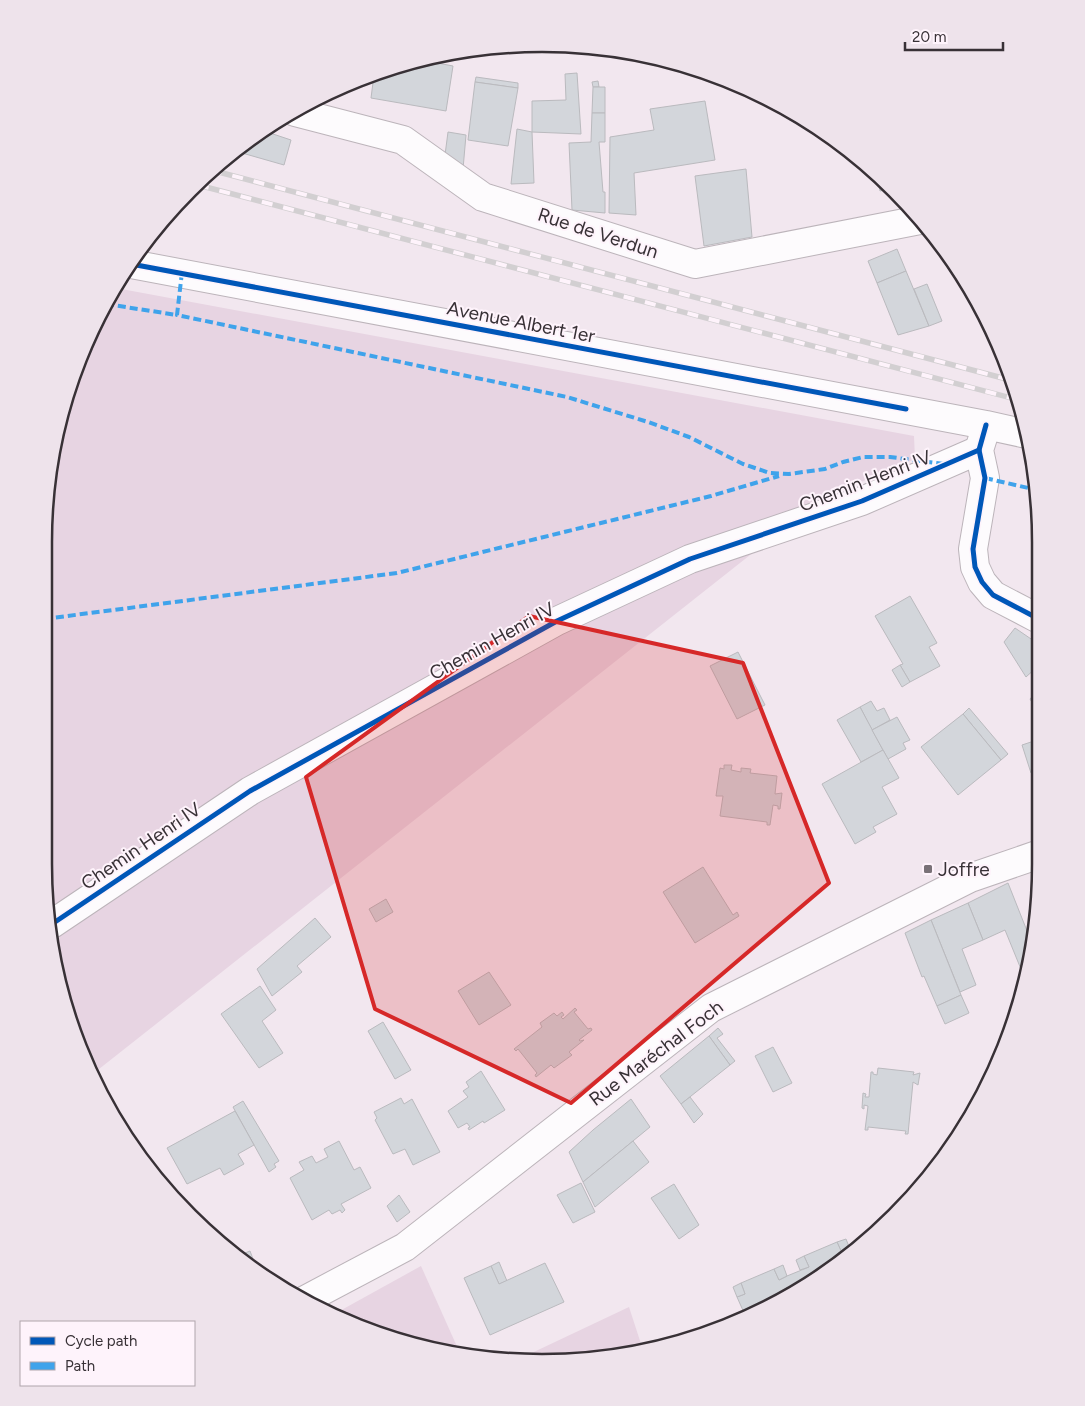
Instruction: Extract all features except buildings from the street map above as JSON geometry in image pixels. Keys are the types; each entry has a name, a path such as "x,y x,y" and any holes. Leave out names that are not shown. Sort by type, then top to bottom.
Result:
{"street":[{"name":"Rue de Verdun","path":"305,114 403,140 484,197 695,264 913,221"},
{"name":"Avenue Albert 1er","path":"138,265 906,410 983,437 1020,434"},
{"path":"983,437 985,478 973,549 975,567 982,582 994,595 1032,615"},
{"name":"Chemin Henri IV","path":"56,921 250,791 557,621 690,559 862,501 983,437"},
{"name":"Rue Maréchal Foch","path":"313,1296 405,1247 711,1008 970,878 1032,857"}],"highlighted area":[{"path":"529,616 743,663 829,883 571,1103 375,1009 306,777"}],"shaded area":[{"path":"123,289 914,436 915,459 821,499 98,1070 69,990 62,959 54,896 52,864 52,542 57,479 69,416 90,355"},
{"path":"421,1266 457,1345 416,1337 342,1310"},
{"path":"629,1307 641,1343 575,1352 531,1353"}],"railway":[{"path":"221,173 1004,378"},
{"path":"205,187 1010,398"}],"marked path":[{"path":"182,272 177,315 567,397 689,437 743,464 770,473 789,474 825,469 863,457 890,457 944,464"},
{"path":"114,305 177,315"},
{"path":"52,618 397,573 711,496 779,476"},
{"path":"985,478 1029,488"}],"cycle path":[{"path":"138,265 906,409"},
{"path":"986,425 979,450 985,478 973,549 975,567 982,582 993,595 1032,615"},
{"path":"56,921 250,791 557,621 690,559 862,501 979,450"}],"place":[{"name":"Joffre","path":"928,869"}]}
